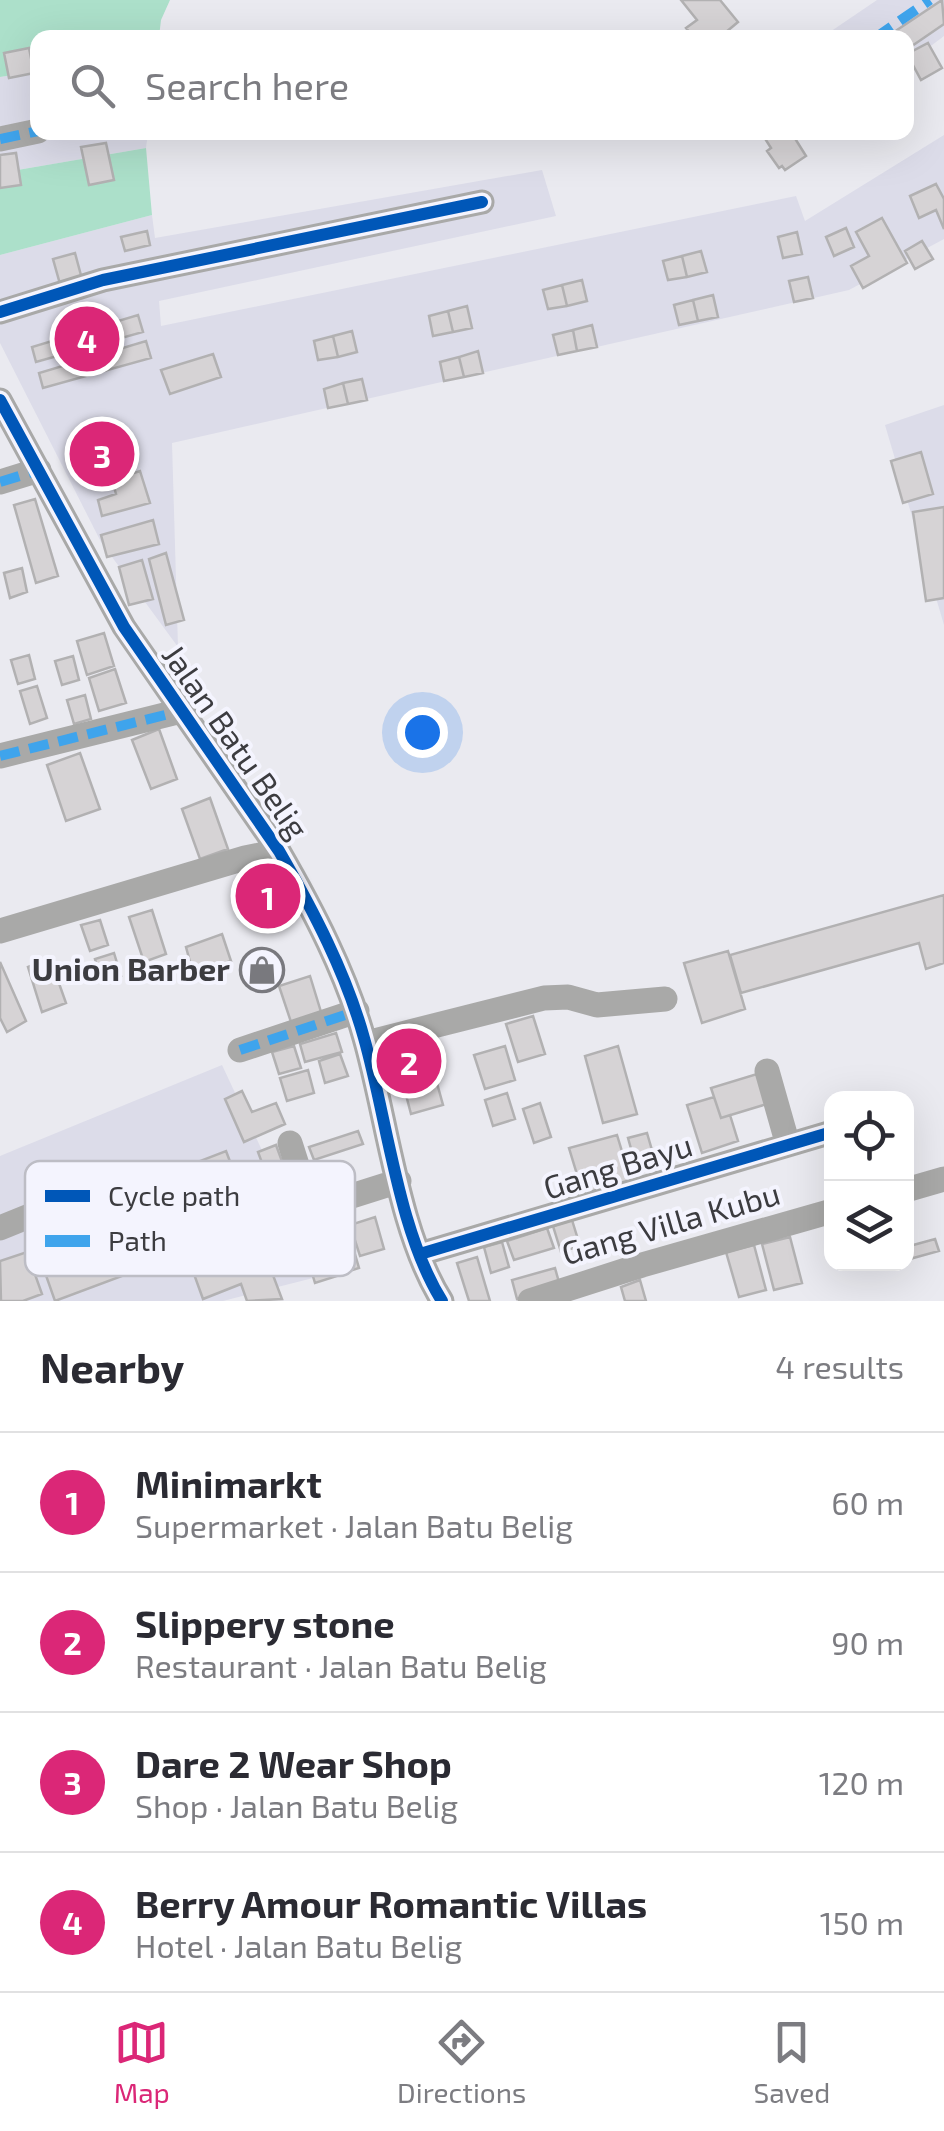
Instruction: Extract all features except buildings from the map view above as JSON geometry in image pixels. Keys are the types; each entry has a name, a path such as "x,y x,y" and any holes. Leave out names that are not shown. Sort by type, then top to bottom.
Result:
{"street":[{"path":"0,139 30,133"},
{"path":"0,312 103,280 482,202"},
{"name":"Jalan Batu Belig","path":"3,411 124,627 279,851 342,974 366,1042 398,1182 420,1254 442,1301"},
{"path":"0,482 39,470"},
{"path":"0,756 180,711"},
{"path":"0,931 279,851"},
{"path":"366,1042 544,998 568,997 597,1005 665,999"},
{"path":"240,1050 356,1012"},
{"path":"766,1070 788,1145"},
{"name":"Gang Bayu","path":"420,1254 824,1134"},
{"path":"290,1143 296,1161"},
{"path":"914,1188 944,1179"},
{"path":"355,1195 398,1182"},
{"name":"Gang Villa Kubu","path":"530,1301 824,1213"},
{"path":"0,1228 25,1218"}],"shaded area":[{"path":"877,0 944,0 944,36 914,59 914,30 833,30"},
{"path":"30,72 30,140 147,140 146,148 0,173 0,77"},
{"path":"944,135 944,239 849,290 172,443 178,647 101,542 0,343 0,255 152,215 155,238 542,170 556,216 159,301 161,326 796,196 805,221"},
{"path":"944,405 944,625 885,425"},
{"path":"222,1065 267,1161 25,1161 25,1276 321,1276 223,1301 0,1301 0,1156"}],"green space":[{"path":"0,0 170,0 160,30 30,30 30,72 0,77"},
{"path":"146,148 152,215 0,255 0,173"}],"marked path":[{"path":"887,30 930,0"},
{"path":"0,139 30,133"},
{"path":"0,482 39,470"},
{"path":"0,756 181,711"},
{"path":"240,1050 357,1011"}],"cycle path":[{"path":"0,312 103,280 482,202"},
{"path":"0,400 124,627 279,851 316,919 357,1014 414,1242 442,1301"},
{"path":"420,1254 824,1134"}],"place":[{"name":"Berry Amour Romantic Villas","path":"87,339"},
{"name":"Dare 2 Wear Shop","path":"102,454"},
{"name":"Minimarkt","path":"268,896"},
{"name":"Union Barber","path":"262,970"},
{"name":"Slippery stone","path":"409,1061"}]}
